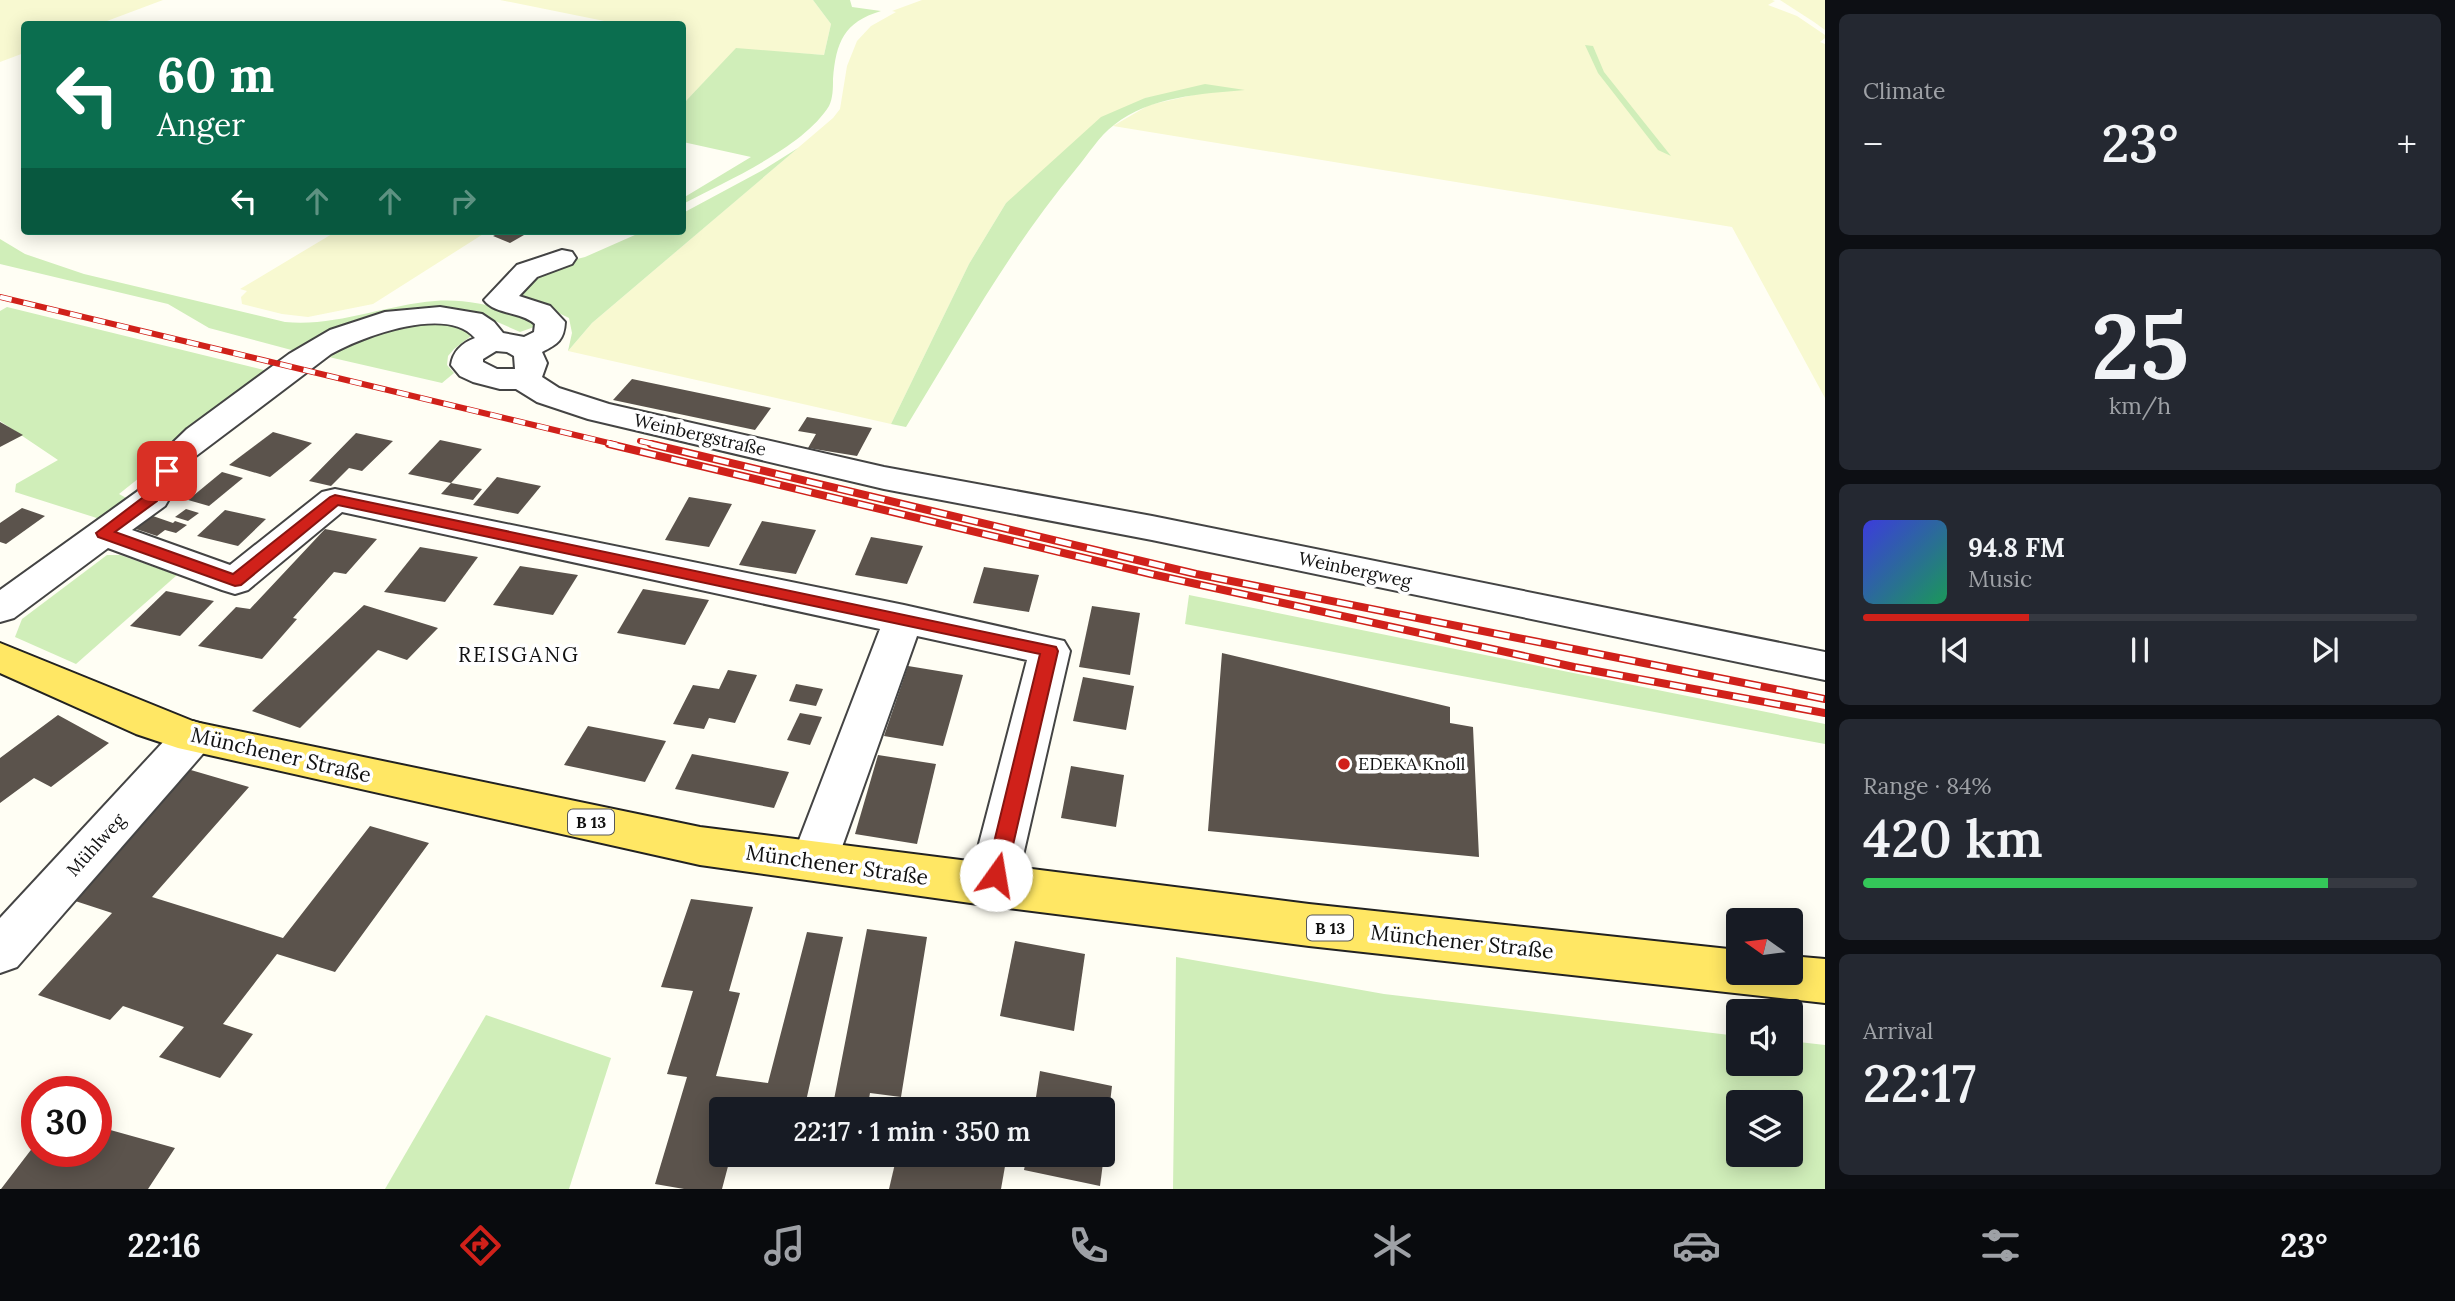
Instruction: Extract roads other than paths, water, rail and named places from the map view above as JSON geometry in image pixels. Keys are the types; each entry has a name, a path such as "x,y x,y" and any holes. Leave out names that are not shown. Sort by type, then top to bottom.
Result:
{"main road":[{"name":"Münchener Straße","path":"0,657 150,723 193,737 700,846 992,886 1309,925 1726,971"},
{"path":"1803,979 1825,981"}],"street":[{"path":"499,300 527,271 562,258"},
{"path":"450,296 499,300 539,312 550,322 549,336 513,356"},
{"name":"Weinbergstraße","path":"0,609 152,498 180,452 324,342 363,326 396,319 430,316 473,321 486,328 548,395 600,412 884,478"},
{"name":"Weinbergweg","path":"884,478 1152,528 1825,666"},
{"path":"103,533 235,581 335,500 904,618 1050,651 992,886"},
{"path":"814,861 904,618"},
{"name":"Mühlweg","path":"0,952 193,737"}],"railway":[{"path":"0,297 617,445"},
{"path":"640,441 658,445"},
{"path":"609,444 1151,574 1574,667 1825,713"},
{"path":"651,444 1196,574 1825,699"}],"place":[{"name":"EDEKA Knoll","path":"1344,764"}],"district":[{"name":"REISGANG","path":"519,655"}]}
